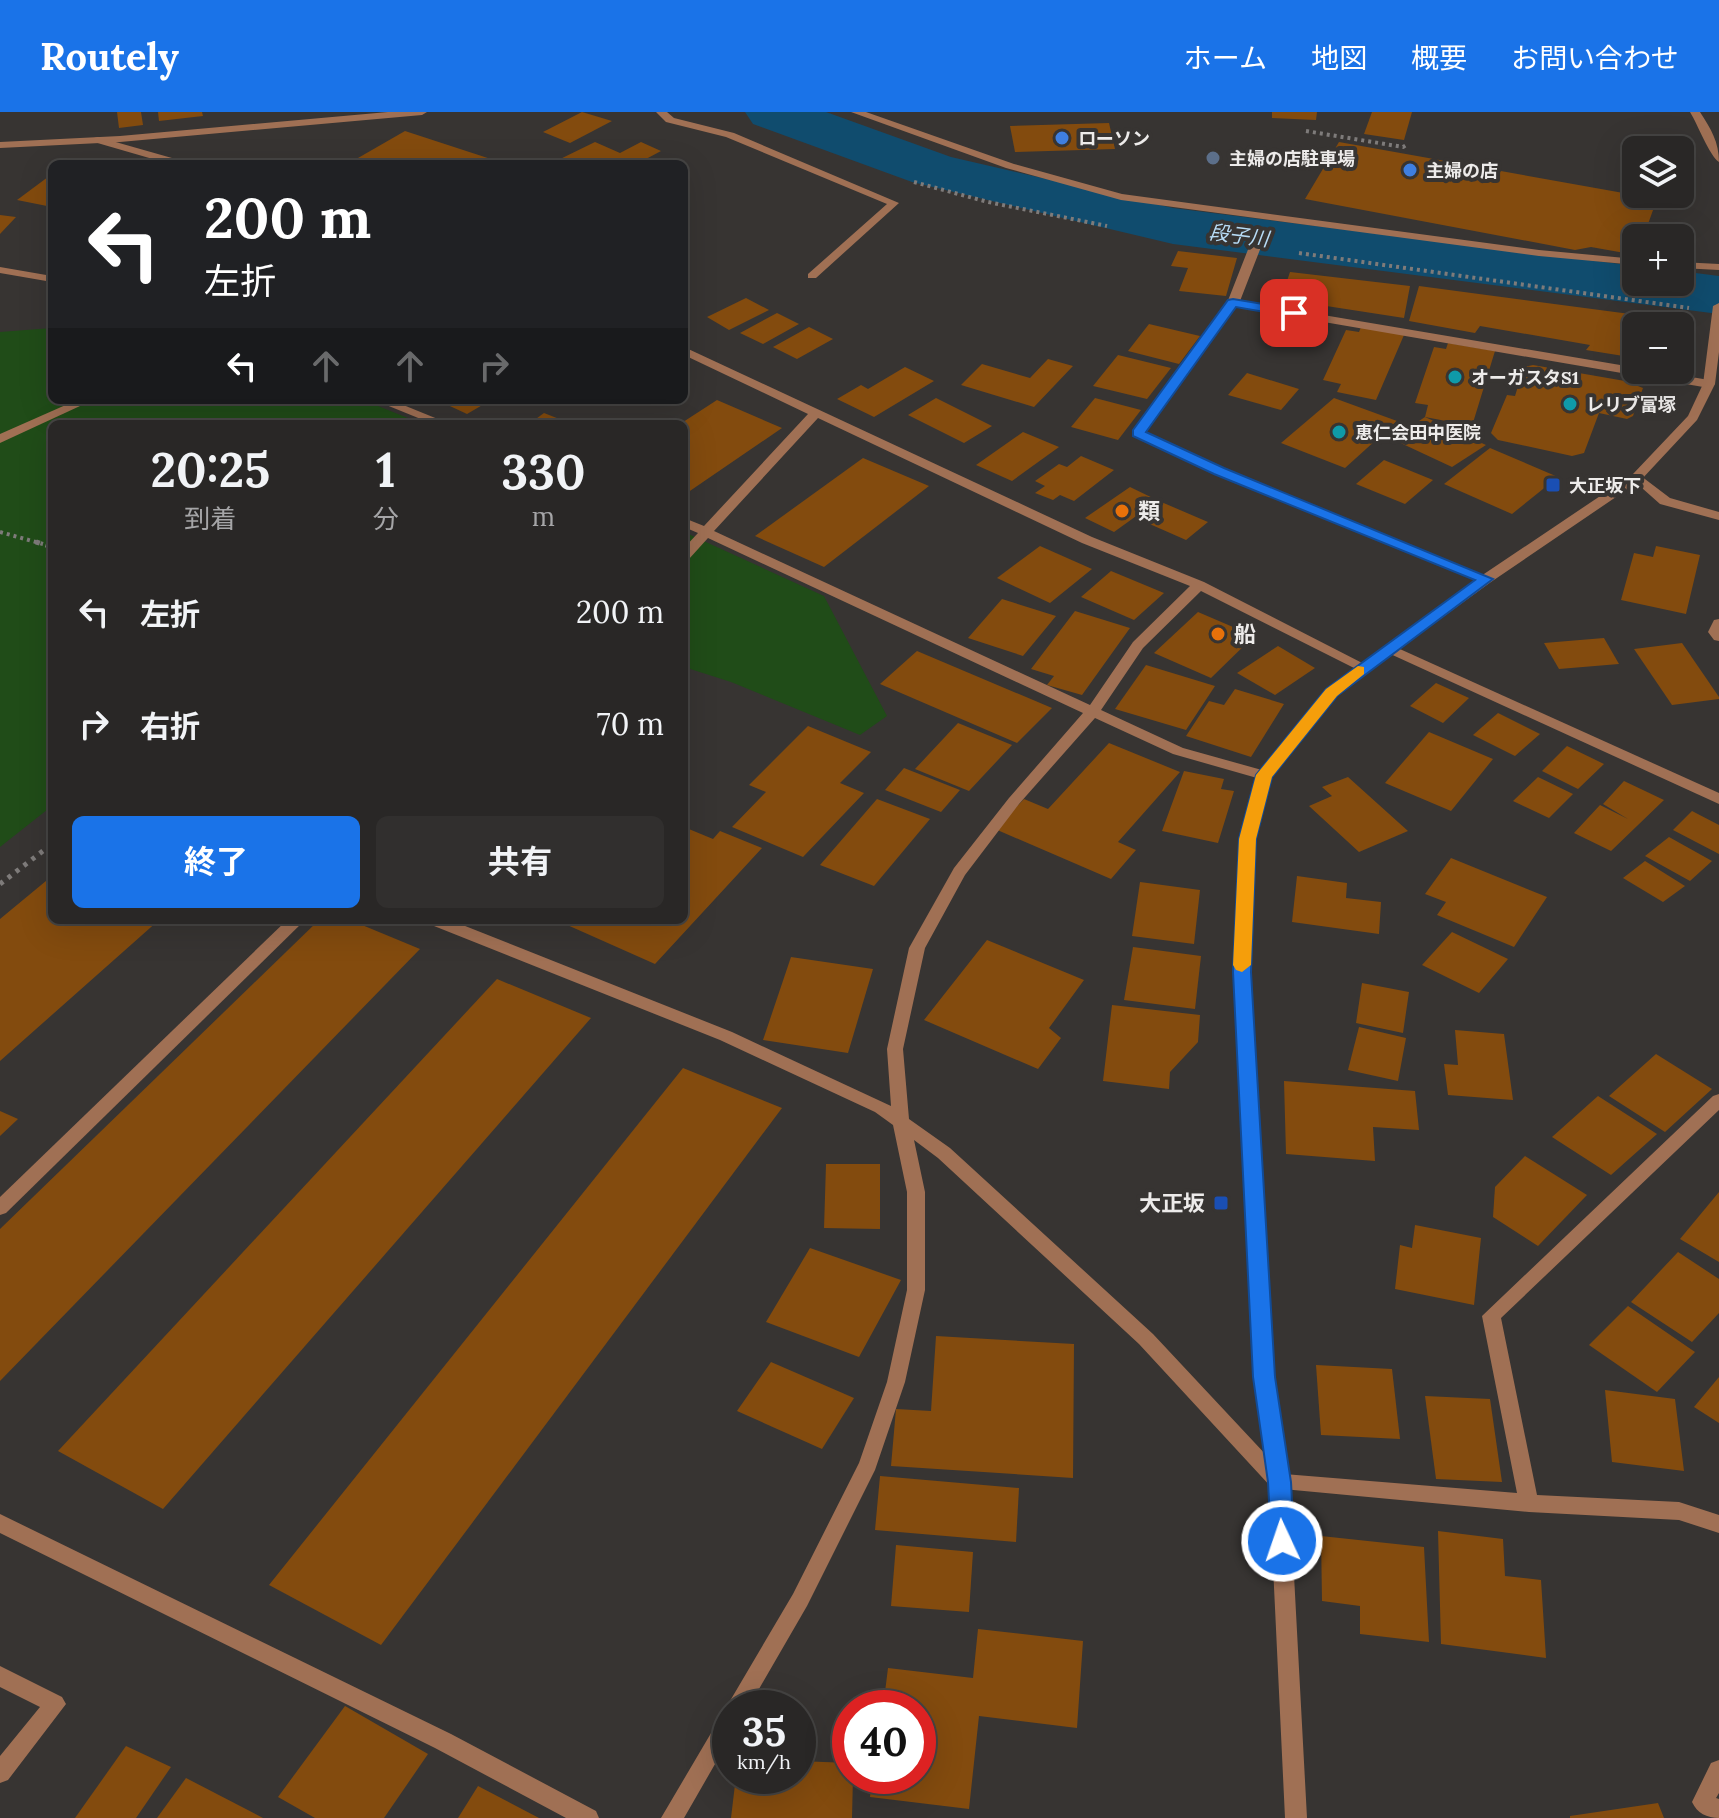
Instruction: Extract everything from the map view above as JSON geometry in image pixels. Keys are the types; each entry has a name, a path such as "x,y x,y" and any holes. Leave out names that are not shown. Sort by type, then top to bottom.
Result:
{"street":[{"path":"0,145 98,140 422,112"},
{"path":"661,112 670,120 730,135 894,203 812,276"},
{"path":"856,112 1010,166 1121,197 1524,251 1622,261"},
{"path":"1695,112 1719,159"},
{"path":"98,140 168,160"},
{"path":"1255,247 1233,303 1138,433 1219,471 1486,579"},
{"path":"1694,266 1719,267"},
{"path":"0,270 48,278"},
{"path":"1233,303 1714,373"},
{"path":"1296,1818 1279,1482 1264,1377 1242,972 1248,839 1264,775 1331,692 1486,579 1637,477 1693,417 1714,373 1719,306"},
{"path":"688,353 1087,540 1199,585 1363,667"},
{"path":"0,439 78,404"},
{"path":"391,404 433,420"},
{"path":"688,552 816,413"},
{"path":"1637,477 1665,501 1719,516"},
{"path":"688,524 1178,751 1264,775"},
{"path":"747,1690 800,1600 868,1464 896,1382 916,1290 916,1192 901,1121 895,1049 917,948 959,872 1014,801 1091,713 1138,645 1199,585"},
{"path":"1719,623 1715,632 1719,637"},
{"path":"1391,649 1719,799"},
{"path":"0,1208 293,924"},
{"path":"445,924 798,1067 881,1107 944,1153 1146,1339 1279,1482 1529,1503 1679,1511 1719,1524"},
{"path":"1529,1503 1491,1316 1719,1100"},
{"path":"0,1523 443,1741 588,1818"},
{"path":"0,1676 55,1704 2,1767"},
{"path":"672,1818 712,1749"},
{"path":"1719,1770 1703,1802 1719,1811"}],"path":[{"path":"1306,131 1403,147 1408,144"},
{"path":"0,532 48,546"},
{"path":"0,884 48,847"}],"green space":[{"path":"48,328 48,404 373,404 413,420 48,420 48,809 0,847 0,332"},
{"path":"688,534 824,596 887,716 860,735 731,682 688,668"}],"building":[{"path":"117,112 141,112 143,125 119,128"},
{"path":"158,112 202,112 203,116 159,121"},
{"path":"582,112 612,121 570,143 543,132"},
{"path":"1272,112 1317,112 1316,120 1272,118"},
{"path":"1372,112 1412,112 1404,140 1364,134"},
{"name":"ローソン","path":"1109,123 1115,149 1015,152 1010,126"},
{"path":"405,131 494,160 364,160 358,158"},
{"path":"595,142 620,153 641,142 661,151 646,159 648,160 558,160"},
{"name":"主婦の店","path":"1339,142 1622,193 1622,208 1654,208 1648,224 1622,224 1622,253 1591,247 1575,250 1305,199"},
{"path":"48,177 48,206 17,200"},
{"path":"0,215 16,217 0,234"},
{"path":"1178,251 1237,258 1226,296 1179,291 1188,268 1171,266"},
{"path":"1290,272 1410,286 1404,318 1281,299"},
{"path":"1419,286 1622,313 1622,356 1586,350 1590,345 1480,326 1475,333 1409,321"},
{"path":"746,298 769,310 729,330 707,317"},
{"path":"777,313 799,324 763,344 740,333"},
{"path":"1149,324 1200,336 1179,364 1128,351"},
{"path":"809,327 833,339 797,359 773,347"},
{"path":"1361,327 1404,335 1376,400 1337,392 1341,384 1323,380 1346,330 1359,332"},
{"name":"オーガスタS1","path":"1448,343 1495,351 1472,426 1425,417 1428,405 1415,403 1434,347 1446,349"},
{"path":"1118,355 1171,368 1147,399 1093,386"},
{"path":"1048,359 1073,366 1034,407 961,385 982,364 1030,378"},
{"name":"レリブ富塚","path":"1533,365 1622,380 1622,384 1643,388 1633,416 1627,419 1599,413 1584,453 1572,456 1498,440 1491,433 1507,395 1515,396 1524,367"},
{"path":"905,367 934,381 874,417 837,399 861,385 868,389"},
{"path":"1247,373 1299,389 1281,410 1228,395"},
{"path":"936,398 992,426 964,443 908,415"},
{"path":"1095,398 1141,410 1118,440 1071,427"},
{"name":"恵仁会田中医院","path":"1334,398 1397,421 1345,468 1281,443"},
{"path":"717,400 782,428 688,492 686,420"},
{"path":"446,404 484,404 467,414"},
{"path":"544,413 562,420 534,420"},
{"path":"1425,417 1486,445 1452,467 1392,439"},
{"path":"1023,432 1059,447 1012,481 976,465"},
{"path":"1490,448 1558,477 1512,514 1444,484"},
{"path":"1081,456 1114,470 1074,501 1060,495 1053,500 1035,493 1045,486 1035,481 1059,464 1067,467"},
{"path":"863,458 929,486 824,567 755,536"},
{"path":"1384,460 1433,480 1405,504 1356,484"},
{"path":"1130,487 1208,522 1186,540 1136,518 1146,509 1114,532 1085,518"},
{"path":"1040,546 1092,569 1050,603 997,578"},
{"path":"1656,546 1700,555 1686,614 1621,600 1634,553 1653,557"},
{"path":"1111,571 1164,593 1134,620 1081,597"},
{"path":"1002,599 1056,616 1023,656 968,638"},
{"path":"1075,611 1130,628 1082,695 1047,685 1054,676 1031,669"},
{"path":"1198,612 1254,636 1211,678 1154,653"},
{"path":"1604,638 1619,664 1559,669 1544,643"},
{"path":"1682,643 1719,699 1672,705 1634,649"},
{"path":"1278,646 1315,668 1275,695 1237,673"},
{"path":"917,651 1052,708 1017,743 880,684"},
{"path":"1146,665 1215,686 1186,730 1115,709"},
{"path":"1436,683 1469,698 1443,723 1410,706"},
{"path":"1235,689 1284,704 1251,757 1186,736 1209,701 1224,705"},
{"path":"1498,713 1540,734 1515,756 1473,735"},
{"path":"958,723 1012,745 969,791 915,769"},
{"path":"808,726 871,752 840,783 864,793 803,857 732,827 766,792 749,785"},
{"path":"1429,732 1493,759 1451,811 1385,783"},
{"path":"1109,743 1180,772 1118,842 1136,850 1111,879 995,829 1024,799 1048,809"},
{"path":"1567,746 1604,764 1578,789 1542,771"},
{"path":"904,768 960,790 941,812 885,790"},
{"path":"1184,771 1224,779 1221,789 1234,791 1218,843 1162,831"},
{"path":"1348,777 1408,831 1359,852 1309,806 1332,796 1322,787"},
{"path":"1538,777 1573,794 1549,818 1513,801"},
{"path":"1624,781 1664,800 1611,851 1574,833 1600,805 1628,819 1603,804"},
{"path":"877,799 930,819 874,886 820,865"},
{"path":"1692,811 1719,825 1719,854 1673,830"},
{"path":"688,829 713,839 720,831 762,848 655,964 565,924 688,924"},
{"path":"1669,837 1712,861 1690,881 1645,856"},
{"path":"1451,858 1547,897 1514,947 1437,915 1446,902 1425,894"},
{"path":"1645,861 1685,886 1663,902 1623,878"},
{"path":"1297,876 1347,883 1346,898 1381,902 1379,934 1292,922"},
{"path":"48,879 48,924 154,924 0,1061 0,919"},
{"path":"1140,882 1200,890 1194,944 1132,936"},
{"path":"315,924 360,924 420,949 0,1381 0,1229"},
{"path":"1452,932 1508,959 1479,993 1422,965"},
{"path":"987,940 1084,980 1049,1028 1061,1038 1038,1069 924,1020"},
{"path":"1133,947 1201,956 1195,1009 1124,1000"},
{"path":"791,957 873,969 848,1053 763,1040"},
{"path":"497,979 591,1018 163,1509 58,1451"},
{"path":"1362,983 1409,992 1403,1033 1356,1023"},
{"path":"1112,1005 1200,1015 1198,1042 1170,1072 1169,1089 1103,1081"},
{"path":"1359,1027 1406,1038 1398,1081 1348,1070"},
{"path":"1455,1030 1504,1034 1513,1100 1448,1095 1444,1064 1458,1065"},
{"path":"1656,1054 1712,1089 1665,1132 1609,1096"},
{"path":"683,1068 782,1108 381,1645 269,1585"},
{"path":"1284,1081 1415,1091 1419,1130 1373,1127 1375,1161 1286,1154"},
{"path":"1598,1096 1657,1134 1611,1175 1552,1137"},
{"path":"0,1111 18,1119 0,1136"},
{"path":"1525,1156 1587,1195 1538,1246 1493,1217 1495,1187"},
{"path":"826,1164 880,1164 880,1229 824,1228"},
{"path":"1719,1192 1719,1262 1680,1239"},
{"path":"1415,1225 1481,1238 1474,1305 1395,1289 1400,1245 1412,1248"},
{"path":"810,1248 901,1280 859,1357 766,1322"},
{"path":"1678,1252 1719,1279 1719,1313 1692,1342 1631,1302"},
{"path":"1628,1306 1695,1352 1657,1392 1589,1345"},
{"path":"936,1336 1074,1344 1073,1478 891,1466 896,1409 931,1411"},
{"path":"771,1362 854,1398 822,1449 737,1411"},
{"path":"1316,1365 1392,1369 1400,1439 1321,1435"},
{"path":"1719,1377 1719,1423 1694,1407"},
{"path":"1605,1390 1675,1399 1684,1471 1612,1462"},
{"path":"1425,1396 1490,1399 1502,1482 1436,1479"},
{"path":"880,1476 1019,1488 1016,1542 875,1530"},
{"path":"1438,1531 1503,1539 1505,1576 1541,1580 1546,1658 1441,1644"},
{"path":"1321,1536 1424,1547 1429,1642 1360,1634 1360,1606 1322,1601"},
{"path":"896,1545 973,1552 969,1612 891,1606"},
{"path":"978,1629 1083,1641 1077,1728 979,1716 969,1809 870,1797 870,1794 936,1794 936,1690 885,1690 888,1668 973,1678"},
{"path":"345,1706 428,1754 384,1818 315,1818 278,1797"},
{"path":"126,1746 171,1767 136,1818 75,1818"},
{"path":"816,1762 832,1762 832,1794 853,1794 852,1818 731,1818 734,1794 816,1794"},
{"path":"186,1778 263,1818 157,1818"},
{"path":"478,1786 539,1818 458,1818"},
{"path":"1658,1803 1664,1818 1570,1818 1570,1816"}],"waterway":[{"name":"段子川","path":"773,112 933,170 1173,226 1719,295"}],"slow traffic":[{"path":"1242,965 1248,839 1264,775 1331,692 1358,671"}],"place":[{"name":"ローソン","path":"1062,138"},
{"name":"主婦の店駐車場","path":"1213,158"},
{"name":"主婦の店","path":"1410,170"},
{"name":"オーガスタS1","path":"1455,377"},
{"name":"レリブ富塚","path":"1570,404"},
{"name":"恵仁会田中医院","path":"1339,432"},
{"name":"大正坂下","path":"1553,485"},
{"name":"類","path":"1122,511"},
{"name":"船","path":"1218,634"},
{"name":"大正坂","path":"1221,1203"}],"route":[{"path":"1282,1541 1279,1482 1264,1377 1242,972 1248,839 1264,775 1331,692 1486,579 1219,471 1138,433 1233,303 1294,313"}]}
